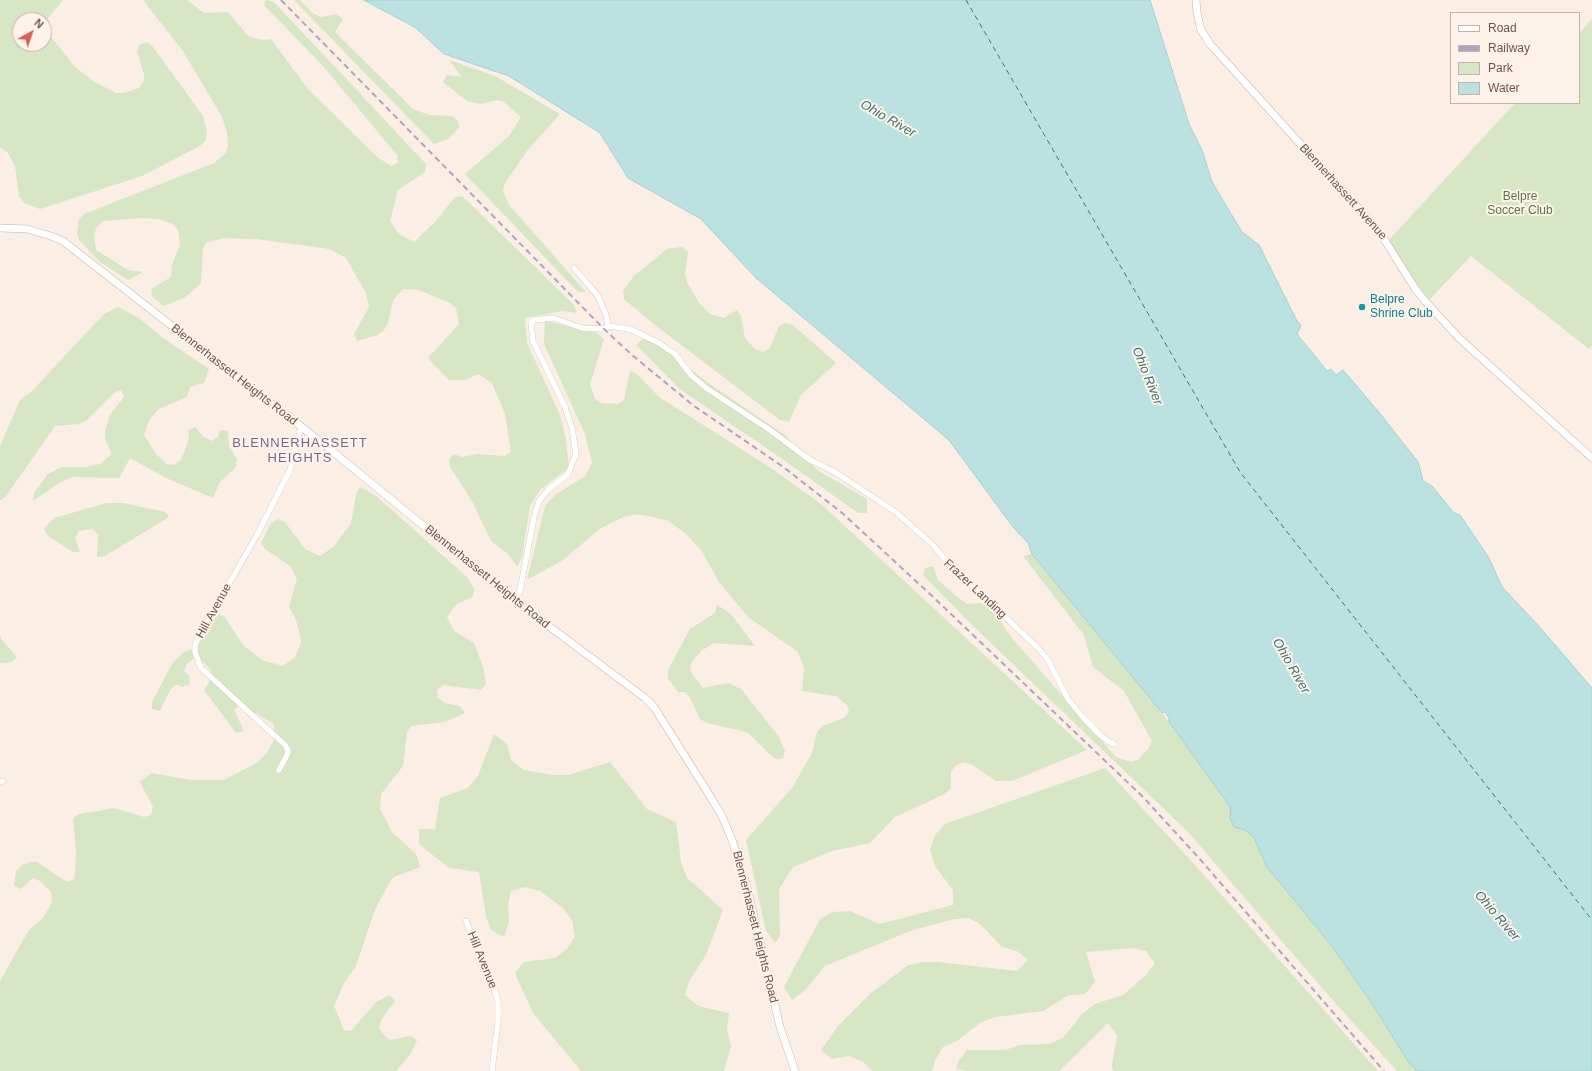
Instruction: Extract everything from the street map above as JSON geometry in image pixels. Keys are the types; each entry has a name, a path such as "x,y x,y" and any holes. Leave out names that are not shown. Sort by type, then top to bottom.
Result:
{"street":[{"name":"Blennerhassett Avenue","path":"1196,0 1201,30 1210,44 1382,234 1416,290 1426,302 1459,338 1592,458"},
{"name":"Blennerhassett Heights Road","path":"0,228 27,229 63,241 331,450 514,600 645,698 654,707 722,816 732,840 747,887 780,1027 795,1071"},
{"path":"574,268 598,296 604,310 608,326"},
{"name":"Frazer Landing","path":"514,600 520,591 534,517 539,502 548,490 568,474 576,454 572,428 565,407 533,341 531,324 534,320 553,318 582,328 604,328 608,326 630,329 658,342 675,354 691,374 706,388 770,430 810,460 835,472 897,513 933,545 952,568 1038,649 1048,660 1068,699 1100,735 1114,744"},
{"name":"Hill Avenue","path":"280,770 288,753 285,745 202,668 195,652 195,645 290,470 301,428"},
{"name":"Hill Avenue","path":"466,920 492,980 498,1002 498,1021 492,1071"}],"green space":[{"path":"0,0 63,0 52,13 52,12 12,12 12,52 52,52 52,38 74,66 93,81 116,93 124,93 139,88 144,81 144,74 137,52 139,45 147,42 153,47 203,116 207,132 206,140 200,146 142,176 40,209 24,203 19,196 15,166 8,153 0,147"},
{"path":"143,0 187,0 204,13 228,12 249,37 264,40 271,39 308,89 377,157 391,166 398,163 397,155 323,66 264,5 266,0 274,2 426,164 425,172 398,190 390,221 399,234 414,242 436,221 455,197 462,196 574,305 577,313 562,311 525,318 527,343 560,415 566,440 569,468 541,489 530,506 522,557 517,567 509,555 491,541 472,501 450,467 449,459 454,454 462,457 477,454 504,456 511,452 505,414 492,383 478,374 465,380 449,380 428,358 459,324 456,308 450,303 419,290 403,289 393,300 388,323 384,330 378,335 357,341 354,334 369,307 366,293 346,258 330,249 256,239 224,238 206,243 203,249 201,282 184,298 163,306 152,296 151,289 171,277 172,265 180,245 178,230 173,224 158,219 142,218 104,221 97,227 94,234 96,250 128,270 143,272 128,280 100,262 79,240 77,233 79,219 84,214 214,163 225,154 228,147 227,132 222,117 183,51"},
{"path":"294,0 300,0 314,14 322,17 336,14 343,19 335,32 413,109 429,115 452,116 458,121 459,127 448,139 434,144"},
{"name":"Belpre Soccer Club","path":"1592,19 1592,346 1589,349 1471,256 1429,300 1419,288 1389,240 1514,104 1580,104 1580,32"},
{"path":"449,60 495,76 560,114 527,151 505,183 503,191 509,205 586,292 578,292 465,174 509,136 521,117 504,102 497,100 482,104 467,101 443,82 447,75 462,77"},
{"path":"682,247 688,252 685,274 687,282 699,303 710,314 724,318 737,310 741,316 745,338 755,349 763,352 770,348 779,326 786,323 793,325 836,363 801,395 789,422 780,420 655,325 624,299 623,291 634,276 667,249"},
{"path":"118,307 139,318 163,338 209,369 204,383 190,387 187,397 159,409 149,420 144,435 156,454 167,464 174,465 181,460 184,453 189,438 188,430 195,427 205,438 212,441 218,437 220,430 228,431 229,446 237,459 236,467 220,482 213,498 166,478 130,458 119,478 72,477 59,483 33,501 34,493 48,474 62,467 85,467 100,464 112,454 105,439 105,431 110,415 124,397 121,390 114,393 86,421 79,424 55,426 6,496 0,501 0,446 20,400 31,392 104,314"},
{"path":"545,321 597,333 604,339 590,384 595,399 602,403 618,404 624,400 630,371 637,374 659,397 768,466 821,504 1087,750 1012,781 996,781 971,764 963,762 955,766 951,772 951,788 945,794 895,817 870,843 832,851 793,867 779,889 780,936 775,943 766,931 746,840 792,788 812,753 817,732 822,726 844,718 849,712 847,705 836,696 802,691 804,668 798,652 748,617 719,582 701,550 685,533 667,520 637,514 623,517 601,528 563,560 527,580 545,506 555,495 585,476 592,463 585,434 544,344"},
{"path":"647,335 707,382 785,435 817,470 867,499 867,513 858,513 781,458 681,390 636,345"},
{"path":"360,487 375,495 467,577 475,590 472,597 457,604 447,617 454,631 474,643 483,667 486,684 481,690 443,685 437,690 438,698 445,703 460,706 465,713 444,722 411,726 407,732 403,766 381,794 380,809 392,832 416,854 420,867 394,877 389,883 374,912 356,966 344,983 334,1006 344,1030 351,1031 376,1002 390,995 395,1001 381,1020 379,1028 389,1040 411,1036 417,1041 410,1055 396,1071 0,1071 0,981 29,930 41,920 50,907 52,900 51,892 40,881 33,878 21,889 14,886 16,871 22,865 29,862 37,862 67,882 74,879 76,850 73,818 79,814 115,808 144,817 151,815 153,807 140,782 152,773 191,780 224,780 255,764 267,753 274,740 274,724 241,705 234,710 244,731 236,733 204,690 212,677 211,670 201,660 193,659 187,664 184,671 189,676 190,684 182,687 176,684 170,690 160,711 152,709 152,702 173,662 184,652 195,648 218,614 225,617 243,645 262,660 283,666 295,657 301,643 296,620 289,607 297,579 290,566 265,549 261,543 271,523 278,519 285,522 305,549 320,556 332,548 351,524 356,494"},
{"path":"107,503 124,503 165,512 169,517 105,556 97,557 98,535 93,529 79,531 75,538 80,552 73,552 48,536 44,529 54,518"},
{"path":"1032,554 1162,713 1231,808 1230,818 1234,827 1245,830 1253,836 1267,867 1331,945 1371,1002 1409,1063 1417,1071 1397,1071 1336,1004 1188,832 965,618 923,575 925,568 933,566 938,580 955,595 967,604 982,603 994,612 1011,637 1116,757 1131,762 1138,760 1149,748 1152,741 1124,691 1093,667 1084,635 1023,556"},
{"path":"717,605 730,613 755,646 714,643 701,651 691,663 690,671 703,688 728,683 741,689 779,737 785,751 783,758 775,759 747,732 707,723 700,719 690,698 685,692 678,692 668,678 668,670 690,629 715,613"},
{"path":"0,635 2,640 17,657 12,662 0,663"},
{"path":"494,734 507,744 511,760 523,770 552,775 568,775 610,762 647,809 676,822 681,862 687,878 723,910 706,955 689,981 685,995 698,1006 729,1013 727,1029 731,1046 724,1071 581,1071 533,1013 515,973 524,962 555,958 567,949 575,936 572,920 563,908 540,891 525,887 511,891 508,906 509,922 504,937 491,930 486,916 479,872 449,868 419,844 419,829 435,829 440,798 468,788 478,776"},
{"path":"1105,768 1194,864 1378,1071 1113,1071 1112,1065 1117,1035 1108,1023 1059,1071 968,1071 956,1069 958,1062 967,1050 1006,1050 1019,1045 1049,1044 1063,1038 1082,1014 1095,1004 1123,995 1146,975 1155,963 1146,951 1133,948 1086,952 1095,982 1085,994 1069,995 1043,1011 996,1017 981,1022 957,1041 943,1047 935,1061 932,1071 873,1071 863,1062 849,1056 832,1059 821,1050 838,1026 870,994 907,966 922,962 937,962 1017,971 1028,960 1017,951 1002,947 981,925 969,918 954,919 910,931 825,966 805,990 792,1000 784,987 820,919 833,912 850,911 879,924 953,905 953,890 935,866 930,850 935,835 945,824"}],"water":[{"name":"Ohio River","path":"364,0 1150,0 1189,124 1202,150 1212,182 1242,232 1259,245 1297,321 1301,325 1297,334 1327,371 1331,369 1336,375 1343,370 1378,411 1418,462 1423,481 1432,486 1454,513 1460,515 1489,558 1502,587 1536,623 1592,688 1592,1071 1417,1071 1409,1063 1371,1002 1331,945 1267,867 1253,836 1245,830 1234,827 1230,818 1231,808 1169,722 1169,718 1165,712 1162,713 1032,554 1028,543 1013,527 949,440 756,278 701,219 628,178 600,133 509,76 444,54 416,28"}],"ferry route":[{"path":"966,0 1240,472 1592,920"}],"railway":[{"path":"281,0 604,329 632,355 694,406 782,466 841,512 930,594 1143,797 1198,857 1384,1071"}],"place":[{"name":"Belpre Shrine Club","path":"1362,307"}],"district":[{"name":"BLENNERHASSETT HEIGHTS","path":"300,450"}]}
